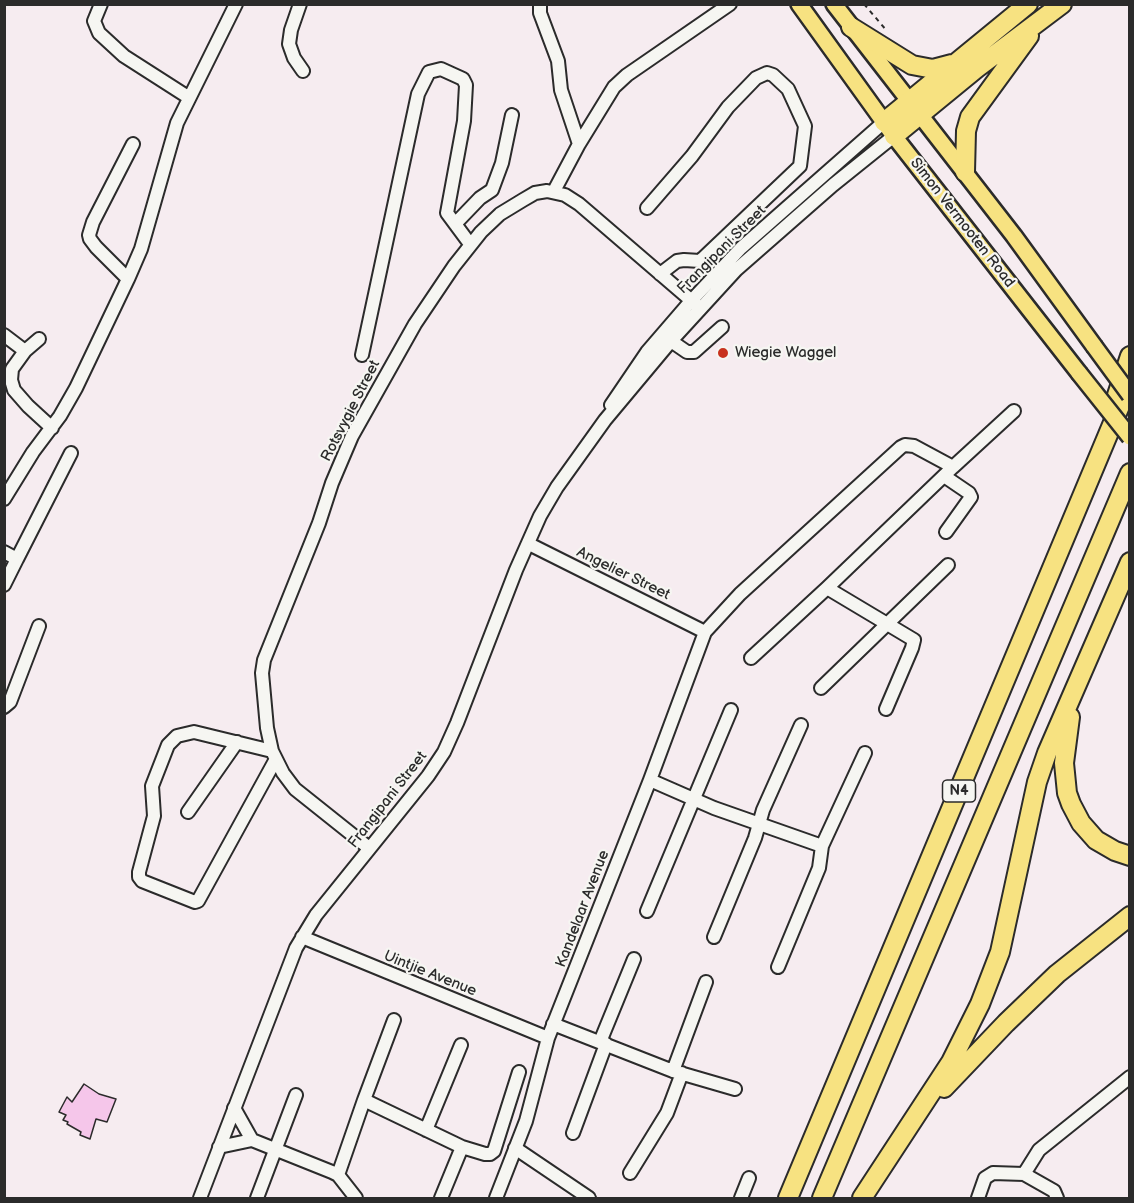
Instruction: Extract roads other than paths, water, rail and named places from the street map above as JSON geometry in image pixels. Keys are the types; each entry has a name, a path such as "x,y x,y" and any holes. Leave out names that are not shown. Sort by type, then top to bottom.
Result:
{"highway":[{"path":"889,129 909,99 1028,4"},
{"path":"889,129 921,114 1062,4"},
{"path":"965,172 966,131 970,117 1038,22"},
{"path":"851,27 912,65 933,69 954,63"},
{"path":"1102,445 1130,356"},
{"name":"N4","path":"788,1198 1130,382"},
{"name":"N4","path":"822,1198 1130,474"},
{"path":"861,1198 951,1062 990,979 1006,925 1037,782 1047,753 1130,562"},
{"path":"1074,691 1065,752 1069,798 1075,813 1088,832 1108,847 1130,856"},
{"path":"902,1137 957,1074 1031,998 1082,952 1130,916"}],"main road":[{"name":"Simon Vermooten Road","path":"799,4 889,129 1130,436"},
{"path":"834,4 1014,236 1130,395"}],"street":[{"path":"101,4 94,21 99,33 124,56 188,97"},
{"path":"4,499 76,388 128,279 141,249 172,137 188,97 236,4"},
{"path":"300,4 289,44 294,58 303,71"},
{"path":"540,4 540,13 558,62 561,90 579,144"},
{"path":"695,305 579,204 554,191 579,144 618,82 730,4"},
{"path":"362,355 418,94 429,72 441,69 463,79 466,85 464,121 447,202 447,213 470,244"},
{"path":"647,208 692,156 729,107 756,78 767,73 773,75 788,89 805,126 800,166 700,261 677,261 660,274"},
{"path":"455,224 480,198 492,190 502,163 512,115"},
{"name":"Frangipani Street","path":"605,420 630,376 695,305 741,248 889,129"},
{"name":"Frangipani Street","path":"200,1198 290,961 302,937 316,915 428,776 450,741 504,601 550,498 605,420 671,341 695,305 833,185 889,129"},
{"path":"128,279 96,247 90,235 93,222 133,144"},
{"name":"Rotsvygie Street","path":"369,848 295,789 283,772 274,755 264,706 262,673 264,660 352,436 415,324 470,244 500,214 535,193 554,191"},
{"path":"671,341 687,352 694,352 722,327"},
{"path":"4,335 25,351"},
{"path":"39,339 25,351 12,369 11,385 28,406 52,428"},
{"path":"751,658 1014,411"},
{"path":"705,632 740,594 905,445 914,446 949,471 971,497 946,532"},
{"path":"4,585 71,453"},
{"name":"Angelier Street","path":"529,544 705,632"},
{"path":"4,552 17,559"},
{"path":"821,688 948,565"},
{"path":"827,588 912,638 914,642 886,709"},
{"path":"4,706 10,702 39,626"},
{"name":"Kandelaar Avenue","path":"496,1198 526,1120 548,1038 650,780 705,632"},
{"path":"647,911 731,710"},
{"path":"714,938 801,725"},
{"path":"194,732 237,742 274,755 198,901 195,902 142,881 139,872 154,816 152,786 168,745 177,736 194,732"},
{"path":"188,812 237,742"},
{"path":"778,967 819,868 822,846 865,753"},
{"path":"650,780 692,799 822,846"},
{"name":"Uintjie Avenue","path":"302,937 548,1038"},
{"path":"573,1133 634,959"},
{"path":"630,1173 668,1113 677,1072 706,982"},
{"path":"338,1175 394,1020"},
{"path":"554,1024 677,1072 735,1089"},
{"path":"426,1130 460,1045"},
{"path":"364,1100 462,1147 490,1154 494,1150 519,1072"},
{"path":"1023,1174 1039,1150 1130,1077"},
{"path":"257,1198 296,1095"},
{"path":"234,1108 252,1140"},
{"path":"219,1147 252,1140 338,1175 356,1198"},
{"path":"441,1198 462,1147"},
{"path":"515,1148 589,1198"},
{"path":"978,1198 985,1178 991,1174 1023,1174 1054,1191 1057,1198"},
{"path":"741,1198 749,1178"}],"place":[{"name":"Wiegie Waggel","path":"723,353"}]}
